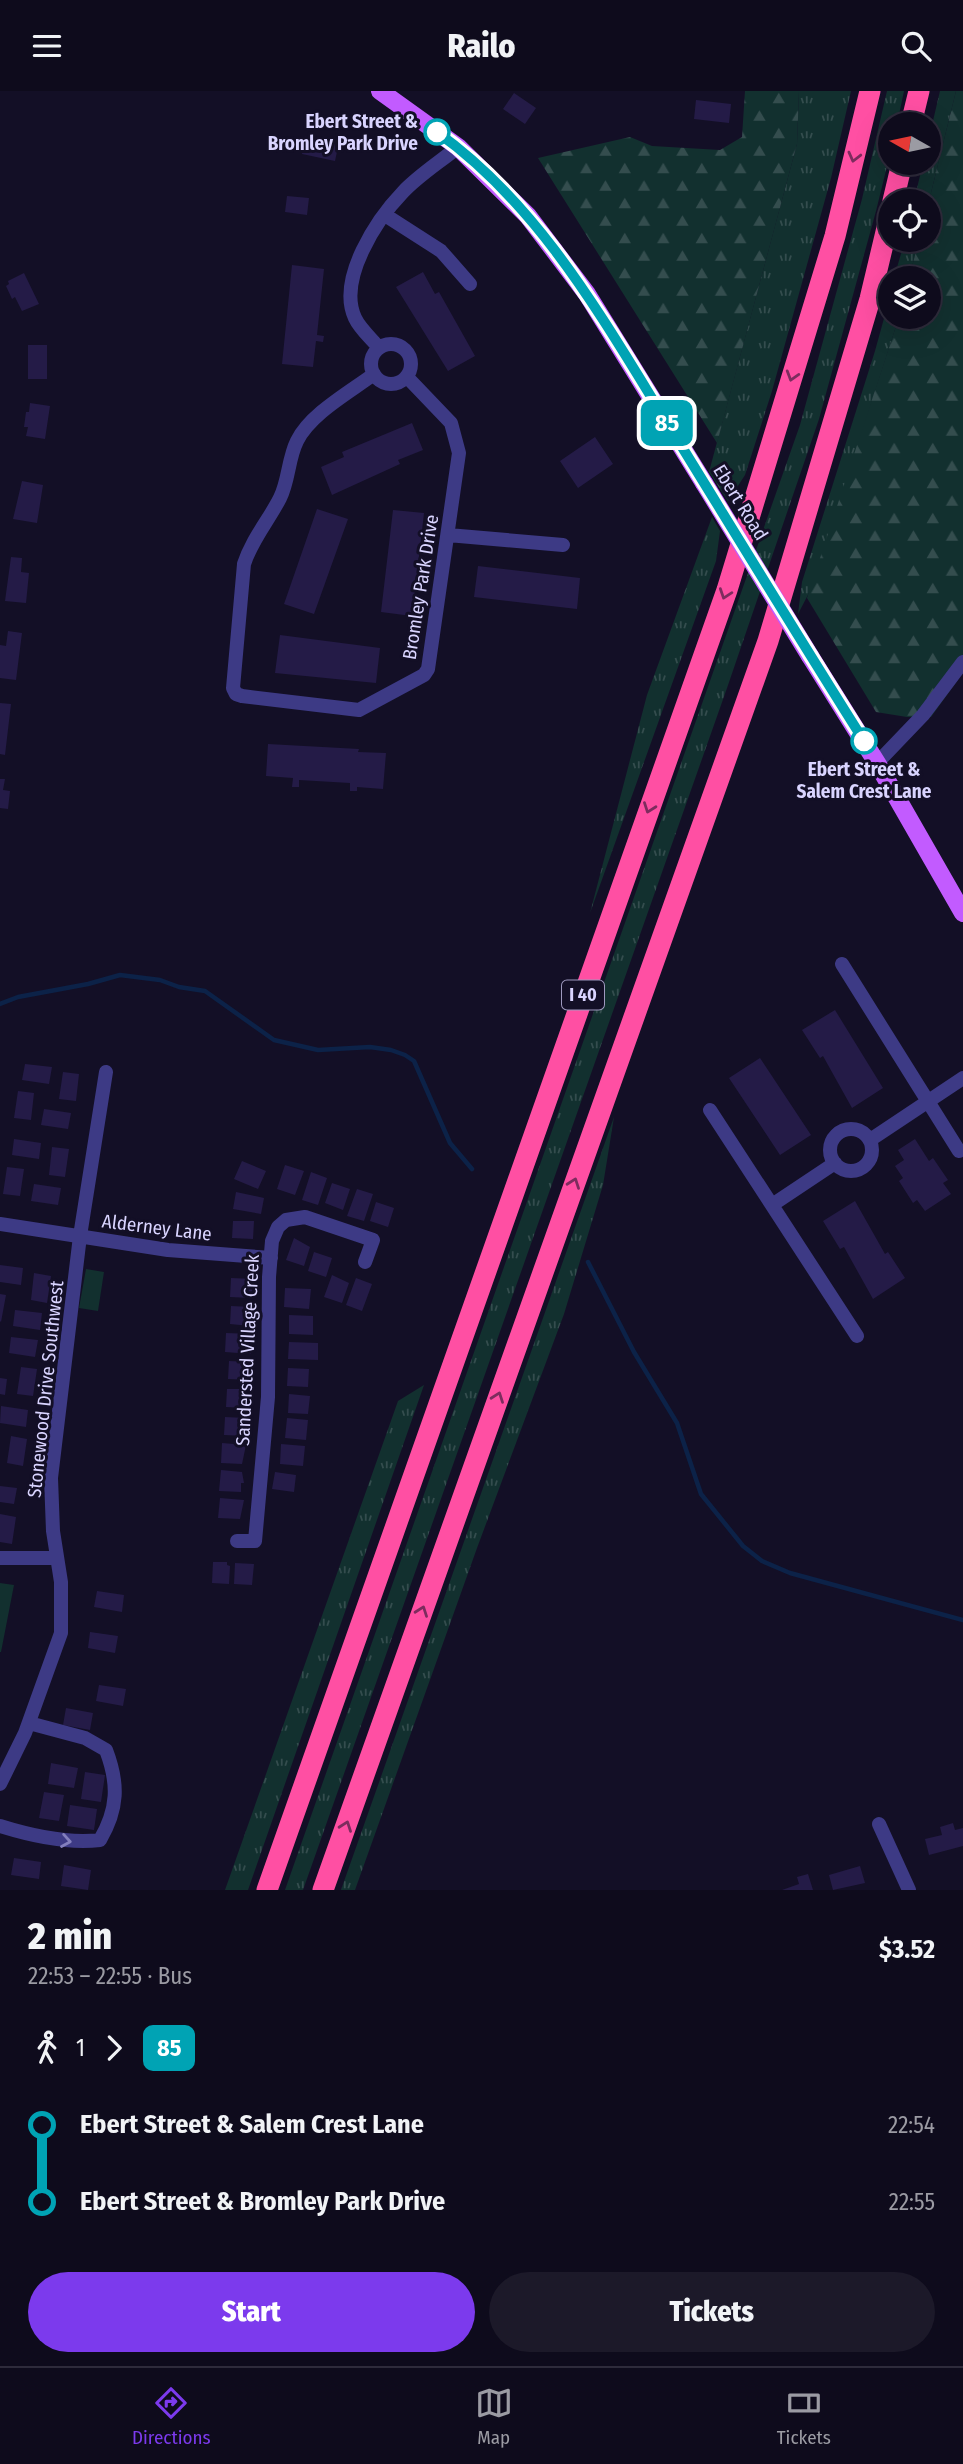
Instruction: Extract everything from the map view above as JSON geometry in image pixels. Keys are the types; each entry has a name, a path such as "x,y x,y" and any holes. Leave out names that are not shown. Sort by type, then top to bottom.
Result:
{"highway":[{"name":"I 40","path":"267,1890 727,590 835,236 870,91"},
{"path":"914,112 919,91"},
{"path":"323,1890 768,641 870,299 881,252"}],"main road":[{"name":"Ebert Road","path":"380,91 458,147 528,216 587,294 877,763 963,913"}],"street":[{"path":"379,348 355,319 351,286 360,254 403,192 458,147"},
{"path":"385,215 440,251 470,283"},
{"path":"388,344 398,345 406,350 411,368 407,377 399,383 380,381 374,374 371,365 373,355 379,348 388,344"},
{"name":"Bromley Park Drive","path":"374,374 304,429 296,443 283,492 248,550 244,564 233,688 236,694 242,697 353,710 424,675 428,669 458,468 456,437 451,423 407,377"},
{"path":"449,535 563,545"},
{"path":"877,763 923,715 963,662"},
{"path":"842,964 959,1151"},
{"name":"Stonewood Drive Southwest","path":"0,1784 29,1723 61,1633 61,1582 52,1531 51,1478 80,1236 106,1072"},
{"path":"870,1140 963,1077"},
{"path":"710,1110 857,1336"},
{"path":"852,1129 862,1132 870,1140 872,1151 869,1161 861,1169 850,1172 840,1169 835,1163 830,1150 833,1139 841,1132 852,1129"},
{"path":"772,1205 835,1163"},
{"name":"Sandersted Village Creek","path":"237,1541 255,1541 268,1397 272,1241 278,1227 286,1220 305,1217 373,1240 365,1262"},
{"name":"Alderney Lane","path":"0,1224 168,1250 271,1258"},
{"path":"0,1558 57,1558"},
{"path":"0,1826 21,1833 78,1843 100,1840 111,1822 116,1795 113,1768 106,1750 85,1738 29,1723"},
{"path":"879,1824 909,1890"}],"green space":[{"path":"745,91 799,91 797,144 717,443 538,158 630,137 652,146 720,150 742,137"},
{"path":"799,91 851,91 831,178 772,391 745,475 728,501 709,472 797,144"},
{"path":"887,91 904,91 900,112 882,112"},
{"path":"940,91 956,91 942,148 942,112 935,112"},
{"path":"956,91 963,91 963,662 957,681 931,717 907,717 876,712 807,598 895,329 941,329 941,266 912,266 916,252 941,252 941,189 932,189 935,175 942,175 942,148"},
{"path":"878,130 878,175 885,175 881,189 878,189 876,211 819,419 727,688 303,1890 285,1890 800,425 862,199"},
{"path":"920,175 935,175 932,189 917,189"},
{"path":"902,252 916,252 912,266 897,266"},
{"path":"881,329 895,329 812,587 798,614 802,582"},
{"path":"712,517 720,531 716,561 590,913 647,695"},
{"path":"614,1117 603,1185 564,1314 355,1890 341,1890"},
{"path":"86,1269 104,1272 98,1311 79,1308"},
{"path":"424,1385 248,1890 225,1890 398,1401"},
{"path":"0,1583 14,1585 1,1652 0,1652"}],"building":[{"path":"514,93 536,108 525,124 503,109"},
{"path":"696,100 731,104 729,123 694,119"},
{"path":"305,136 339,142 335,161 302,154"},
{"path":"287,196 309,198 307,215 285,212"},
{"path":"292,265 324,269 317,335 324,336 323,342 316,341 313,367 282,364"},
{"path":"423,272 435,294 439,292 475,356 448,371 396,287"},
{"path":"24,273 39,304 22,311 6,286 8,281"},
{"path":"28,345 47,345 47,379 28,379"},
{"path":"30,403 50,406 45,439 26,436 28,427 24,427"},
{"path":"412,423 423,450 398,460 400,464 332,495 321,467 344,457 342,452"},
{"path":"595,437 613,464 578,488 560,461"},
{"path":"22,481 43,485 37,523 13,519"},
{"path":"317,509 348,519 314,614 284,604"},
{"path":"393,510 424,513 412,616 381,612"},
{"path":"11,557 22,558 21,572 29,573 26,603 5,601"},
{"path":"478,566 580,578 577,609 474,597"},
{"path":"8,631 22,633 16,680 0,678 0,645 6,646"},
{"path":"280,635 380,648 376,683 275,673"},
{"path":"0,703 11,704 5,755 0,754"},
{"path":"268,744 386,753 383,789 357,787 357,791 350,791 350,783 299,780 299,787 292,787 293,778 266,776"},
{"path":"0,779 5,779 3,790 10,791 8,809 0,808"},
{"path":"835,1010 883,1088 852,1108 823,1056 820,1058 802,1030"},
{"path":"760,1058 811,1135 780,1155 729,1078"},
{"path":"25,1064 52,1067 49,1084 22,1080"},
{"path":"63,1072 79,1074 76,1101 59,1099"},
{"path":"18,1091 34,1093 31,1120 14,1118"},
{"path":"44,1109 71,1113 68,1129 41,1125"},
{"path":"14,1139 41,1143 39,1159 12,1155"},
{"path":"915,1139 929,1161 933,1158 948,1180 943,1183 951,1194 925,1211 917,1200 913,1203 899,1181 903,1178 895,1166 904,1160 898,1150"},
{"path":"52,1147 69,1149 65,1177 49,1175"},
{"path":"242,1161 266,1171 258,1189 234,1179"},
{"path":"285,1165 304,1171 295,1195 277,1189"},
{"path":"7,1167 24,1169 20,1196 3,1194"},
{"path":"311,1172 327,1178 318,1205 302,1200"},
{"path":"332,1183 350,1189 343,1210 325,1203"},
{"path":"34,1184 61,1188 58,1205 31,1201"},
{"path":"357,1189 373,1194 364,1221 347,1216"},
{"path":"236,1192 264,1198 261,1214 233,1209"},
{"path":"855,1201 885,1254 888,1252 905,1278 873,1299 844,1247 840,1249 823,1221"},
{"path":"376,1202 394,1208 388,1227 370,1221"},
{"path":"233,1221 254,1221 253,1239 232,1238"},
{"path":"294,1238 310,1247 304,1266 286,1260"},
{"path":"314,1252 332,1258 326,1277 308,1271"},
{"path":"0,1265 23,1268 21,1285 0,1282"},
{"path":"34,1273 51,1276 47,1303 31,1300"},
{"path":"332,1275 349,1283 342,1303 324,1297"},
{"path":"231,1278 254,1279 251,1298 230,1297"},
{"path":"356,1278 372,1284 362,1311 346,1305"},
{"path":"285,1288 311,1289 309,1309 284,1307"},
{"path":"0,1294 6,1295 1,1322 0,1321"},
{"path":"231,1306 251,1307 250,1326 230,1324"},
{"path":"15,1310 42,1313 40,1330 13,1326"},
{"path":"289,1315 313,1316 313,1335 289,1334"},
{"path":"226,1333 252,1334 251,1354 225,1352"},
{"path":"11,1337 38,1340 35,1357 9,1353"},
{"path":"289,1342 318,1343 318,1360 288,1359"},
{"path":"229,1361 249,1362 251,1380 228,1379"},
{"path":"21,1367 37,1369 33,1396 17,1394"},
{"path":"288,1368 309,1369 308,1387 287,1386"},
{"path":"0,1378 7,1379 5,1395 0,1394"},
{"path":"227,1389 247,1389 247,1408 226,1407"},
{"path":"289,1394 310,1396 308,1414 288,1413"},
{"path":"1,1406 28,1410 26,1427 0,1423"},
{"path":"225,1417 245,1418 245,1424 248,1424 247,1436 224,1435"},
{"path":"287,1418 308,1420 306,1440 285,1438"},
{"path":"11,1436 27,1439 23,1466 7,1463"},
{"path":"222,1443 246,1445 242,1464 221,1463"},
{"path":"281,1444 305,1446 303,1466 280,1464"},
{"path":"221,1470 242,1472 244,1483 241,1483 241,1492 219,1491"},
{"path":"275,1472 296,1475 294,1492 272,1489"},
{"path":"0,1486 17,1488 14,1504 0,1502"},
{"path":"220,1498 244,1500 240,1519 218,1518"},
{"path":"0,1514 16,1517 12,1544 0,1542"},
{"path":"213,1562 227,1562 230,1566 229,1584 212,1583"},
{"path":"235,1563 254,1564 252,1585 234,1584"},
{"path":"97,1591 124,1595 122,1612 94,1607"},
{"path":"90,1632 118,1636 115,1653 88,1648"},
{"path":"99,1685 126,1689 123,1706 96,1701"},
{"path":"66,1708 93,1713 90,1730 63,1725"},
{"path":"51,1763 78,1768 74,1788 48,1784"},
{"path":"85,1772 105,1775 101,1802 81,1799"},
{"path":"44,1792 64,1795 59,1821 39,1818"},
{"path":"70,1805 97,1809 94,1830 67,1826"},
{"path":"953,1823 955,1830 963,1828 963,1846 929,1855 925,1839 942,1835 940,1827"},
{"path":"14,1858 41,1862 39,1879 11,1875"},
{"path":"64,1865 91,1870 88,1890 61,1886"},
{"path":"860,1866 865,1883 833,1890 829,1875"},
{"path":"808,1874 813,1890 782,1890 799,1884 797,1877"}],"waterway":[{"path":"0,1004 18,997 120,975 160,980 179,987 205,991 274,1040 318,1050 370,1047 391,1050 414,1061 450,1143 472,1169"},
{"path":"588,1262 634,1352 677,1423 701,1494 743,1546 762,1561 790,1573 963,1620"}],"bus line":[{"name":"85","path":"437,132 458,147 528,216 587,294 864,741"}],"place":[{"name":"Ebert Street & Bromley Park Drive","path":"437,132"},
{"name":"Ebert Street & Salem Crest Lane","path":"864,741"}]}
